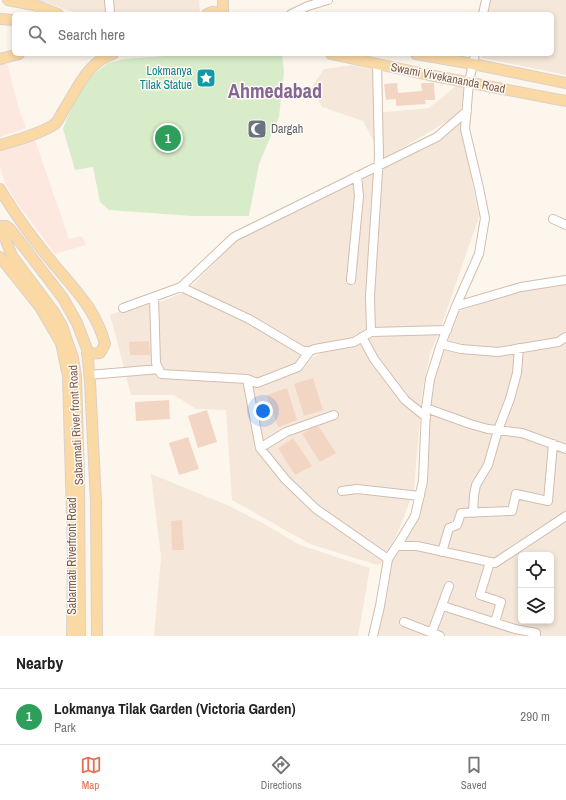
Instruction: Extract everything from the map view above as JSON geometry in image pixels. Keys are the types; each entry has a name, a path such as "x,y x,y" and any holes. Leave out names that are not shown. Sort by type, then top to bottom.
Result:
{"main road":[{"path":"8,0 34,5 53,12"},
{"path":"223,0 226,12"},
{"path":"1,19 12,20"},
{"path":"0,59 12,56"},
{"path":"0,145 31,135 56,123 83,77 100,60 109,56"},
{"name":"Swami Vivekananda Road","path":"340,56 566,100"},
{"path":"439,56 474,59 566,83"},
{"path":"0,189 11,209 86,302 101,327 106,344 100,353 87,354"},
{"path":"1,231 10,229 63,298 78,323 87,354 96,502 97,636"},
{"name":"Sabarmati River front Road","path":"1,231 12,256 54,312 62,326 73,358 76,376 79,470 80,636"},
{"name":"Sabarmati Riverfront Road","path":"0,257 40,307 58,337 61,343 68,376 73,553 72,636"}],"street":[{"path":"110,0 110,12"},
{"path":"295,12 308,6 328,0"},
{"path":"483,12 486,0"},
{"path":"373,636 388,559 415,516 420,496 423,481 426,408 430,379 441,344 479,254 485,218 465,129 469,82 474,59"},
{"path":"371,332 370,296 379,166 377,64"},
{"path":"124,308 181,287 234,237 436,137 467,111"},
{"path":"351,280 359,196 356,176"},
{"path":"553,219 566,225"},
{"path":"456,306 521,288 566,280"},
{"path":"181,287 249,320 303,351 310,351 328,346 354,342 371,332 447,330"},
{"path":"154,297 156,363 161,374 248,379 257,383 298,367 310,351"},
{"path":"362,337 374,359 405,400 426,417"},
{"path":"441,344 461,349 498,352 558,342 566,337"},
{"path":"473,513 473,500 476,485 488,465 498,430 510,399 517,373 519,348"},
{"path":"89,375 159,369"},
{"path":"248,379 260,448 285,479 316,509 388,559"},
{"path":"426,408 470,424 488,429 522,433 566,449"},
{"path":"260,448 286,432 334,415"},
{"path":"442,552 449,528 457,525 461,513 512,511 516,494 548,501 554,444"},
{"path":"342,491 357,489 420,496"},
{"path":"397,546 417,546 495,563 566,516"},
{"path":"490,562 480,595 501,602 495,622"},
{"path":"432,632 443,606 449,586"},
{"path":"443,606 515,629 536,633 536,636"},
{"path":"404,622 440,636"}],"shaded area":[{"path":"37,0 199,0 200,12 73,12"},
{"path":"490,0 566,0 566,75 482,58 482,56 554,56 554,12 488,12"},
{"path":"0,64 7,64 19,109 26,128 0,137"},
{"path":"352,65 375,70 375,113 429,108 457,85 464,88 460,114 383,159 363,121 322,107 311,88 324,69"},
{"path":"460,122 479,217 430,354 422,393 414,490 398,532 382,563 377,565 310,544 232,500 226,410 196,409 174,395 131,395 110,315 151,301 152,367 160,377 243,383 257,388 302,370 312,358 321,353 301,346 192,286 235,241 372,172 439,141"},
{"path":"35,140 69,239 82,236 86,245 55,254 15,200 4,181 0,165 0,150"},
{"path":"566,284 566,636 377,636 392,559 419,514 426,408 433,377 456,312 520,291"},
{"path":"182,293 192,294 269,334 303,355 298,363 264,377 252,378 164,371 160,362 158,305 160,302"},
{"path":"151,474 227,505 259,521 300,545 370,568 358,636 154,636 161,557"}],"green space":[{"path":"165,56 282,56 284,72 279,117 259,164 249,216 192,216 109,210 100,202 93,167 75,170 63,129 68,115 86,83 94,74 108,63 124,59"}],"building":[{"path":"397,83 398,93 422,91 421,83 434,83 435,100 425,100 426,104 396,106 396,99 386,100 384,84"},
{"path":"149,341 150,355 130,355 129,342"},
{"path":"313,378 323,410 304,416 294,384"},
{"path":"287,388 297,420 278,427 267,395"},
{"path":"169,400 170,419 136,421 135,402"},
{"path":"207,410 217,442 198,448 188,416"},
{"path":"317,424 336,453 320,462 302,434"},
{"path":"188,437 199,469 179,475 169,443"},
{"path":"293,438 312,466 295,475 278,448"},
{"path":"182,520 184,550 172,550 171,521"}],"place":[{"name":"Lokmanya Tilak Statue","path":"206,78"},
{"name":"Dargah","path":"257,129"},
{"name":"Lokmanya Tilak Garden (Victoria Garden)","path":"168,138"}],"district":[{"name":"Ahmedabad","path":"275,90"}]}
